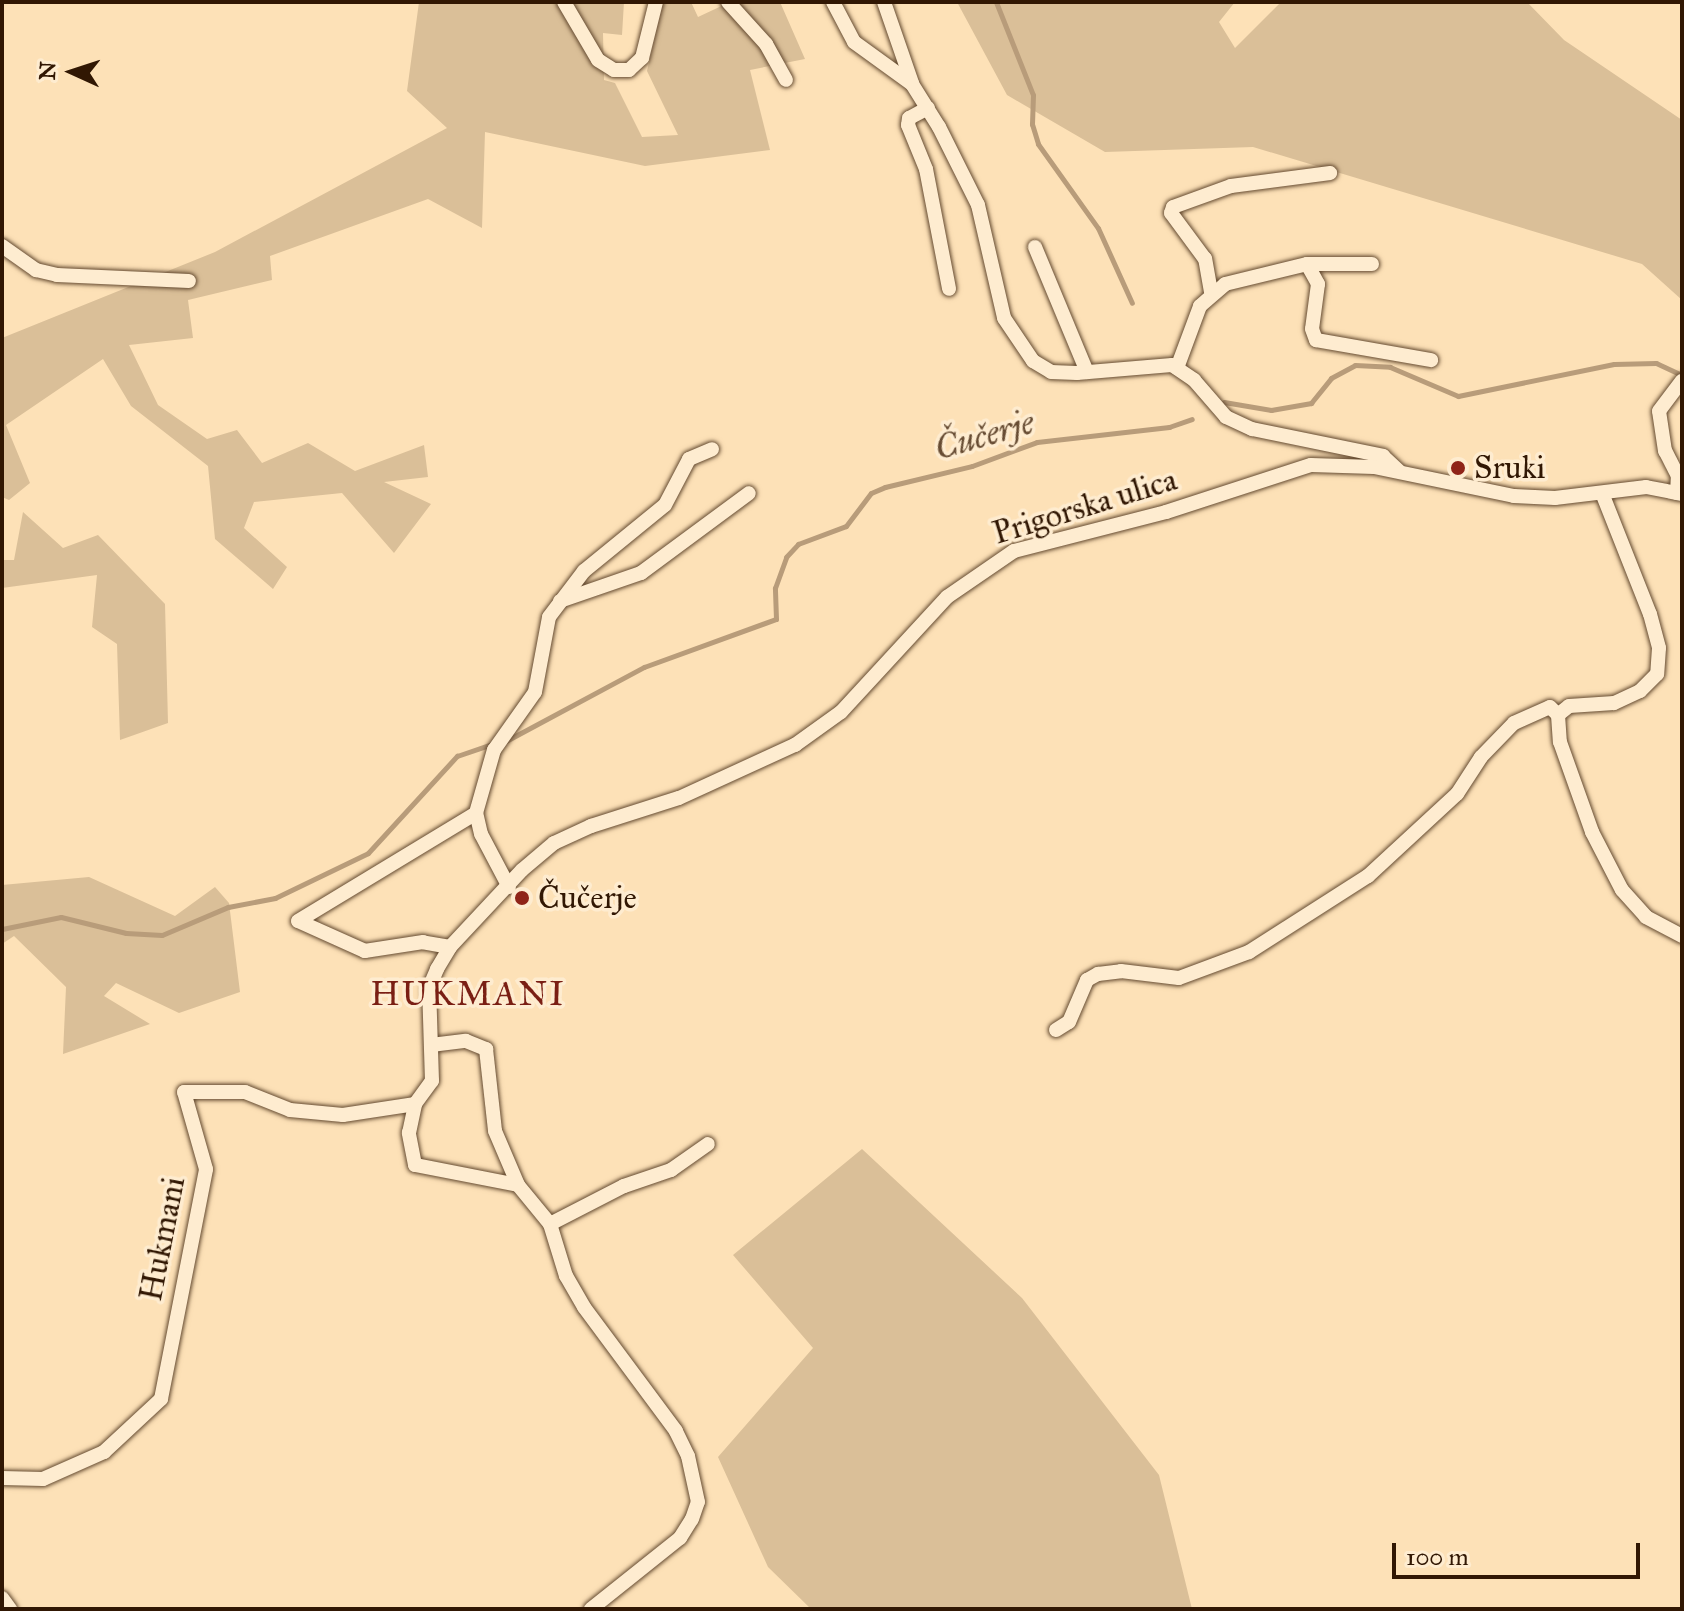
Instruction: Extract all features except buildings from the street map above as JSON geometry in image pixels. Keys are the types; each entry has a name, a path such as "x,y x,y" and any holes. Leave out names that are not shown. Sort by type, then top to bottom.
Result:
{"street":[{"path":"564,2 598,60 614,70 629,70 648,48 656,2"},
{"path":"728,2 766,44 786,80"},
{"path":"833,2 854,42 912,84"},
{"path":"884,2 912,84 928,108 978,205 996,290 1013,337 1051,372 1087,372 1151,363 1177,368 1226,417 1252,429 1383,456 1399,471"},
{"path":"928,108 909,118 908,125 926,169 949,289"},
{"path":"1211,292 1205,259 1171,213 1173,207 1231,186 1330,173"},
{"path":"2,246 36,270 57,275 189,281"},
{"path":"1035,247 1087,372"},
{"path":"1177,368 1189,328 1211,292 1246,278 1307,264 1372,264"},
{"path":"1307,264 1318,284 1312,329 1316,340 1431,360"},
{"path":"1680,494 1678,476 1665,451 1659,411 1682,381"},
{"path":"509,887 476,824 476,813 498,744 535,692 544,630 560,601 584,571 665,505 689,459 712,449"},
{"name":"Prigorska ulica","path":"518,1185 415,1165 409,1133 415,1104 432,1081 429,988 450,947 554,843 679,798 795,745 841,712 947,597 1014,551 1166,512 1311,465 1399,471 1514,496 1555,498 1646,487 1680,494"},
{"path":"560,601 641,573 749,493"},
{"path":"1558,715 1569,706 1614,703 1640,691 1657,674 1659,648 1650,614 1602,493"},
{"path":"1056,1030 1069,1022 1087,980 1098,974 1121,971 1179,978 1249,952 1377,869 1457,794 1481,757 1514,723 1550,707 1558,715 1560,742 1588,819 1622,890 1646,917 1682,936"},
{"path":"450,947 423,942 365,951 298,921 452,823 476,813"},
{"path":"431,1045 466,1041 486,1049 495,1131 518,1185 550,1224 566,1276 584,1307 676,1431 688,1456 698,1502 680,1538 591,1609"},
{"name":"Hukmani","path":"2,1478 43,1479 104,1452 161,1399 206,1169 184,1092 245,1092 290,1110 343,1115 415,1104"},
{"path":"550,1224 624,1186 671,1170 708,1144"},
{"path":"2,1598 10,1609"}],"shaded area":[{"path":"419,2 624,2 622,35 603,33 604,80 615,83 642,137 678,135 647,71 663,2 691,2 698,17 730,2 780,2 805,59 750,70 770,150 645,166 485,132 482,228 428,199 270,256 272,280 188,300 193,338 129,345 158,405 207,439 237,430 262,463 308,443 355,471 424,445 428,477 384,482 431,504 394,553 342,493 254,502 244,528 287,567 273,589 215,539 208,466 131,406 103,359 6,425 30,483 9,500 2,497 2,338 215,252 447,128 407,91"},
{"path":"957,2 1235,2 1219,22 1235,48 1281,2 1527,2 1564,40 1682,120 1682,300 1642,264 1253,147 1105,152 1007,95"},
{"path":"23,512 63,548 98,535 165,604 168,723 120,740 117,644 92,627 97,575 2,588 2,560 14,560"},
{"path":"89,877 175,916 215,887 229,903 240,992 179,1013 116,983 104,996 150,1024 63,1054 66,987 14,936 2,944 2,885"},
{"path":"862,1149 1022,1298 1159,1475 1192,1609 811,1609 768,1567 718,1457 813,1348 733,1255"}],"waterway":[{"path":"996,2 1033,95 1032,124 1038,144 1098,228 1132,303"},
{"name":"Čučerje","path":"1224,402 1271,410 1311,403 1331,378 1355,365 1390,367 1458,396 1614,364 1656,363 1682,375"},
{"name":"Čučerje","path":"504,742 644,667 776,619 775,588 786,557 798,544 846,526 871,493 972,466 1037,442 1169,427 1192,419"},
{"name":"Čučerje","path":"2,929 61,917 126,933 162,935 228,907 275,898 368,853 457,756 494,743"}],"place":[{"name":"Sruki","path":"1458,468"},
{"name":"Čučerje","path":"522,898"}],"district":[{"name":"HUKMANI","path":"468,994"}]}
